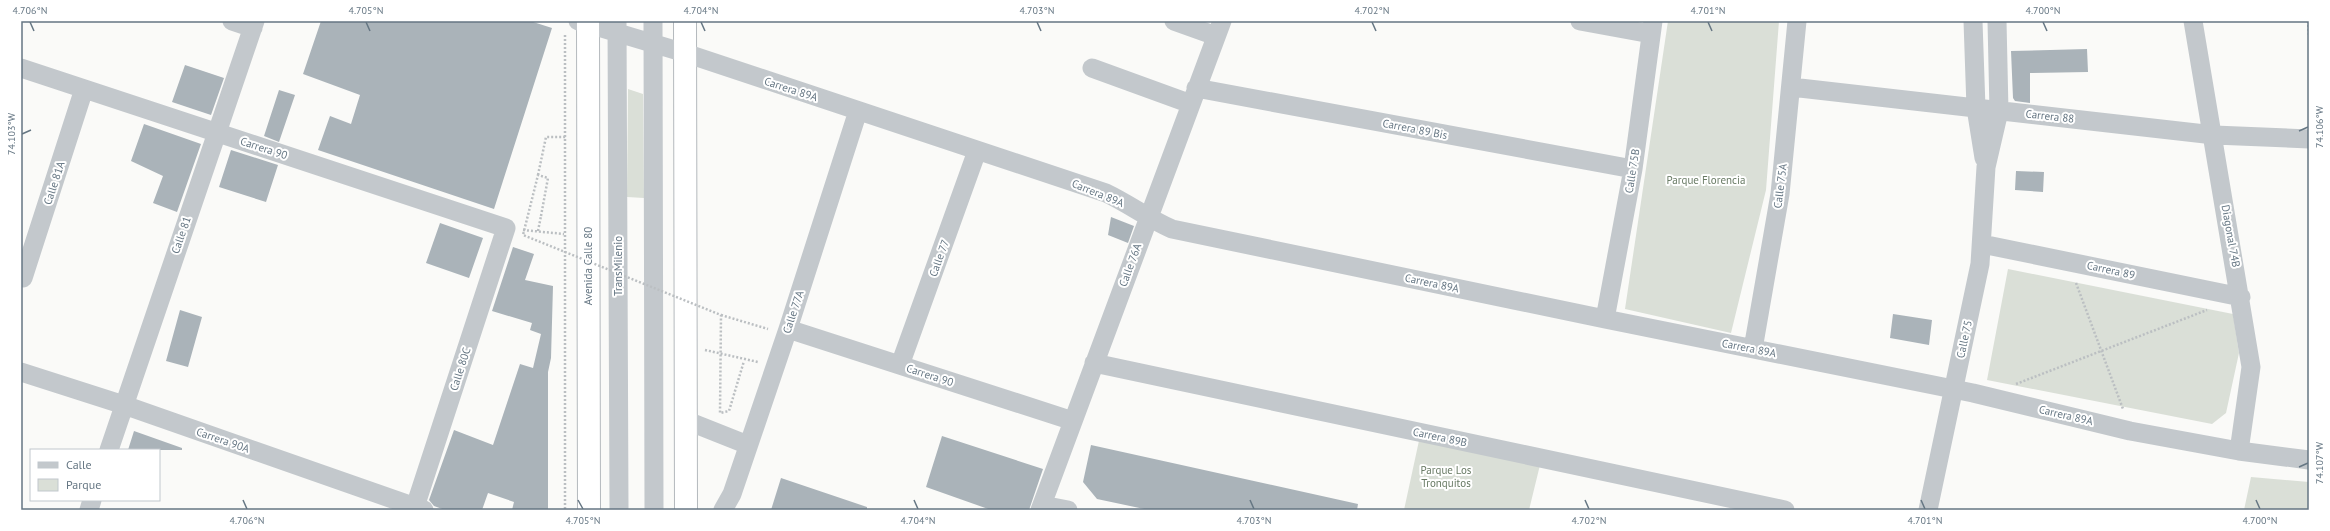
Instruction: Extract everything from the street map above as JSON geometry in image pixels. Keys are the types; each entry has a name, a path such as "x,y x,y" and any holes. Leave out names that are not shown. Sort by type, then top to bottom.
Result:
{"highway":[{"path":"685,21 684,345 686,510"},
{"name":"Avenida Calle 80","path":"580,24 589,510"}],"street":[{"path":"232,21 254,24"},
{"path":"653,21 654,510"},
{"path":"1174,21 1219,28"},
{"path":"1580,21 1652,28"},
{"name":"Calle 75A","path":"1753,349 1780,194 1797,21"},
{"name":"Calle 75","path":"1974,21 1976,108 1986,167"},
{"name":"Calle 75","path":"1928,510 1980,264 1986,167 1999,111 1997,21"},
{"name":"Diagonal 74B","path":"2193,21 2214,135 2251,367 2239,451"},
{"name":"Calle 81","path":"109,449 254,24"},
{"name":"Carrera 89A","path":"580,24 617,27 653,44 685,53 1106,193 1126,203 1148,218 1172,228 1605,319 1954,389 2130,430 2239,451 2309,460"},
{"name":"TransMilenio","path":"617,27 619,510"},
{"name":"Calle 76A","path":"1041,507 1219,28"},
{"name":"Calle 75B","path":"1605,319 1633,169 1652,28"},
{"name":"Carrera 90","path":"21,68 506,228"},
{"name":"Carrera 89 Bis","path":"1092,68 1194,96 1633,169"},
{"name":"Carrera 88","path":"1791,87 2214,135 2309,140"},
{"name":"Calle 81A","path":"23,278 84,89"},
{"name":"Calle 77A","path":"724,510 732,494 788,329 858,111"},
{"name":"Calle 77","path":"900,365 977,151"},
{"name":"Calle 80C","path":"418,509 506,228"},
{"name":"Carrera 89","path":"1982,244 2241,297"},
{"name":"Carrera 90","path":"788,329 1073,421"},
{"name":"Carrera 89B","path":"1094,364 1785,510"},
{"name":"Carrera 90A","path":"21,372 124,405 418,509"},
{"path":"685,420 748,445"},
{"path":"1041,507 1068,510"}],"path":[{"path":"2308,21 2309,36"},
{"path":"565,510 564,234 580,24"},
{"path":"546,137 524,235 726,317 764,328"},
{"path":"538,175 548,178 538,231"},
{"path":"506,228 564,234"},
{"path":"2068,262 2130,430"},
{"path":"2012,385 2211,308"},
{"path":"721,315 720,413 729,411 744,360"},
{"path":"684,345 775,366"}],"green space":[{"name":"Parque Florencia","path":"1668,21 1779,21 1766,190 1731,333 1625,309"},
{"path":"628,89 643,94 644,198 627,197"},
{"path":"2008,269 2233,314 2239,353 2226,413 2212,424 1987,380"},
{"name":"Parque Los Tronquitos","path":"1420,436 1540,465 1529,510 1404,510"},
{"path":"2251,477 2309,482 2309,510 2244,510"}],"building":[{"path":"321,21 530,21 552,28 494,209 318,150 330,116 351,124 360,95 303,74"},
{"path":"2087,49 2088,72 2030,73 2030,103 2015,101 2013,98 2011,51"},
{"path":"185,65 224,78 211,115 172,102"},
{"path":"279,90 295,95 279,142 264,136"},
{"path":"144,124 201,144 177,212 153,203 163,176 131,161"},
{"path":"231,150 278,165 266,202 219,187"},
{"path":"2016,171 2044,172 2043,192 2015,190"},
{"path":"1111,217 1134,226 1128,243 1108,235"},
{"path":"440,223 483,238 469,278 426,263"},
{"path":"513,247 534,254 525,280 553,286 551,358 548,372 548,510 512,510 514,502 488,493 482,510 445,510 434,506 429,500 454,430 493,445 520,364 533,368 541,334 530,330 532,323 492,311"},
{"path":"180,310 202,317 188,367 166,361"},
{"path":"1893,314 1932,320 1929,345 1890,338"},
{"path":"134,431 182,448 182,450 160,449 128,449"},
{"path":"942,436 1043,469 1029,510 991,510 926,487"},
{"path":"1091,445 1358,504 1357,510 1149,510 1097,499 1083,482"},
{"path":"781,478 867,507 867,510 771,510"}]}
